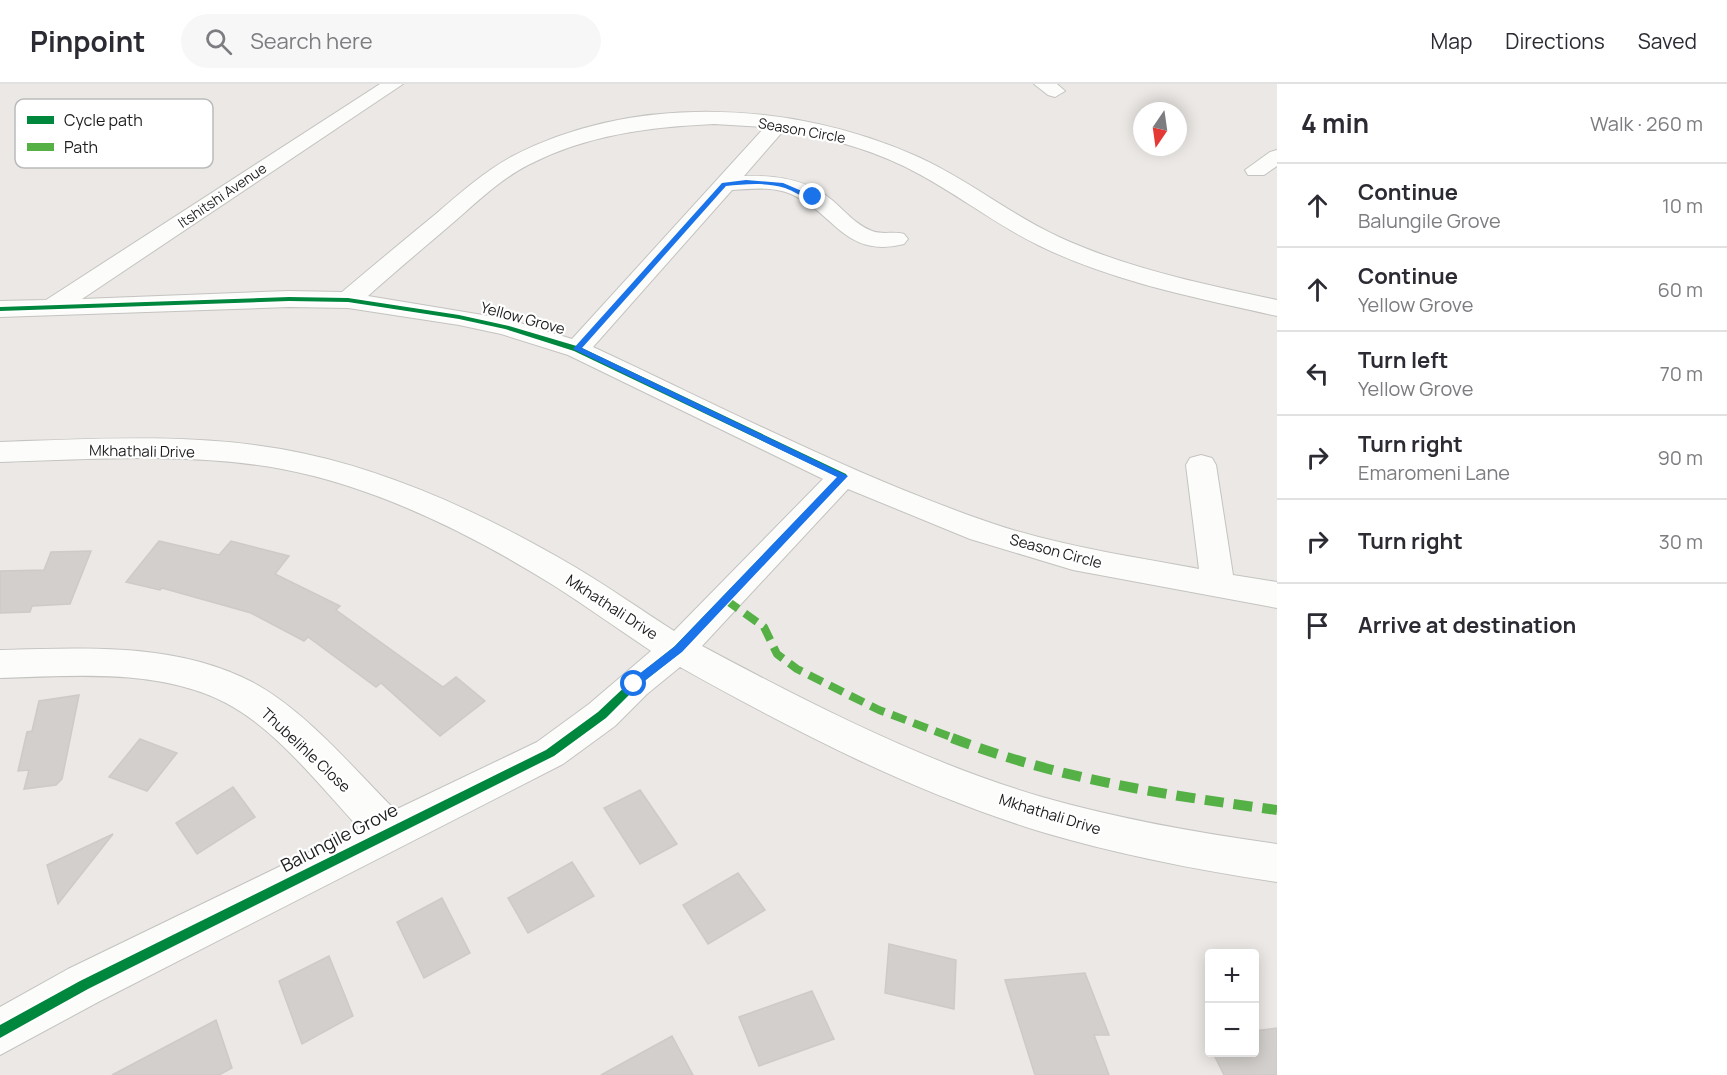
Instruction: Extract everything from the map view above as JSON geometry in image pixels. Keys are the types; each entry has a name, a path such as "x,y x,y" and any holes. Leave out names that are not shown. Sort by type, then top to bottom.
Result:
{"street":[{"name":"Itshitshi Avenue","path":"52,307 393,84"},
{"name":"Season Circle","path":"348,300 491,178 556,143 596,131 662,122 730,119 779,124 867,143 908,160 992,211 1051,242 1105,264 1154,280 1277,308"},
{"path":"577,349 779,124"},
{"path":"1256,170 1277,156"},
{"path":"724,184 765,182 799,189 813,197 859,236 878,241 896,239"},
{"name":"Yellow Grove","path":"0,309 289,299 348,300 507,327 577,349 843,476"},
{"name":"Mkhathali Drive","path":"0,452 142,449 234,453 319,468 393,492 462,521 548,567 678,650 866,746 981,793 1092,828 1202,852 1277,863"},
{"path":"1201,465 1218,585"},
{"path":"678,650 843,476"},
{"name":"Season Circle","path":"843,476 981,531 1073,558 1277,596"},
{"name":"Balungile Grove","path":"0,1032 84,985 389,831 550,753 602,715 634,684 678,650"},
{"name":"Thubelihle Close","path":"0,664 102,661 171,670 222,684 267,711 389,831"}],"building":[{"path":"159,541 219,555 231,541 289,556 275,574 340,606 336,610 443,687 456,677 485,701 440,736 381,683 376,687 308,637 304,641 251,613 162,588 160,590 126,582"},
{"path":"91,551 70,604 32,606 30,612 0,613 0,571 44,570 51,552"},
{"path":"79,695 62,779 56,785 24,789 29,770 18,771 27,732 32,731 39,701"},
{"path":"140,739 177,753 147,791 109,777"},
{"path":"233,787 255,817 197,854 176,823"},
{"path":"640,790 677,844 640,864 604,808"},
{"path":"113,834 58,904 47,865"},
{"path":"572,862 594,896 528,933 508,898"},
{"path":"738,873 765,910 708,944 683,905"},
{"path":"442,898 470,953 424,978 397,922"},
{"path":"889,944 956,960 954,1009 885,993"},
{"path":"329,956 353,1016 302,1044 279,981"},
{"path":"1085,973 1109,1035 1094,1035 1109,1075 1035,1075 1005,980"},
{"path":"812,991 834,1039 759,1066 739,1017"},
{"path":"216,1020 232,1068 219,1075 112,1075"},
{"path":"1277,1028 1277,1075 1224,1075 1215,1057 1259,1057 1259,1030"},
{"path":"672,1036 693,1075 601,1075"}],"marked path":[{"path":"726,600 764,627 777,654 797,669 879,710 968,744 1094,782 1162,795 1277,810"}],"cycle path":[{"path":"0,309 289,299 348,300 459,317 507,327 577,349 843,476 678,649 634,684 602,715 550,753 84,985 0,1032"}],"route":[{"path":"634,684 678,650 843,476 577,349 724,184 765,182 799,189 813,197"}]}
